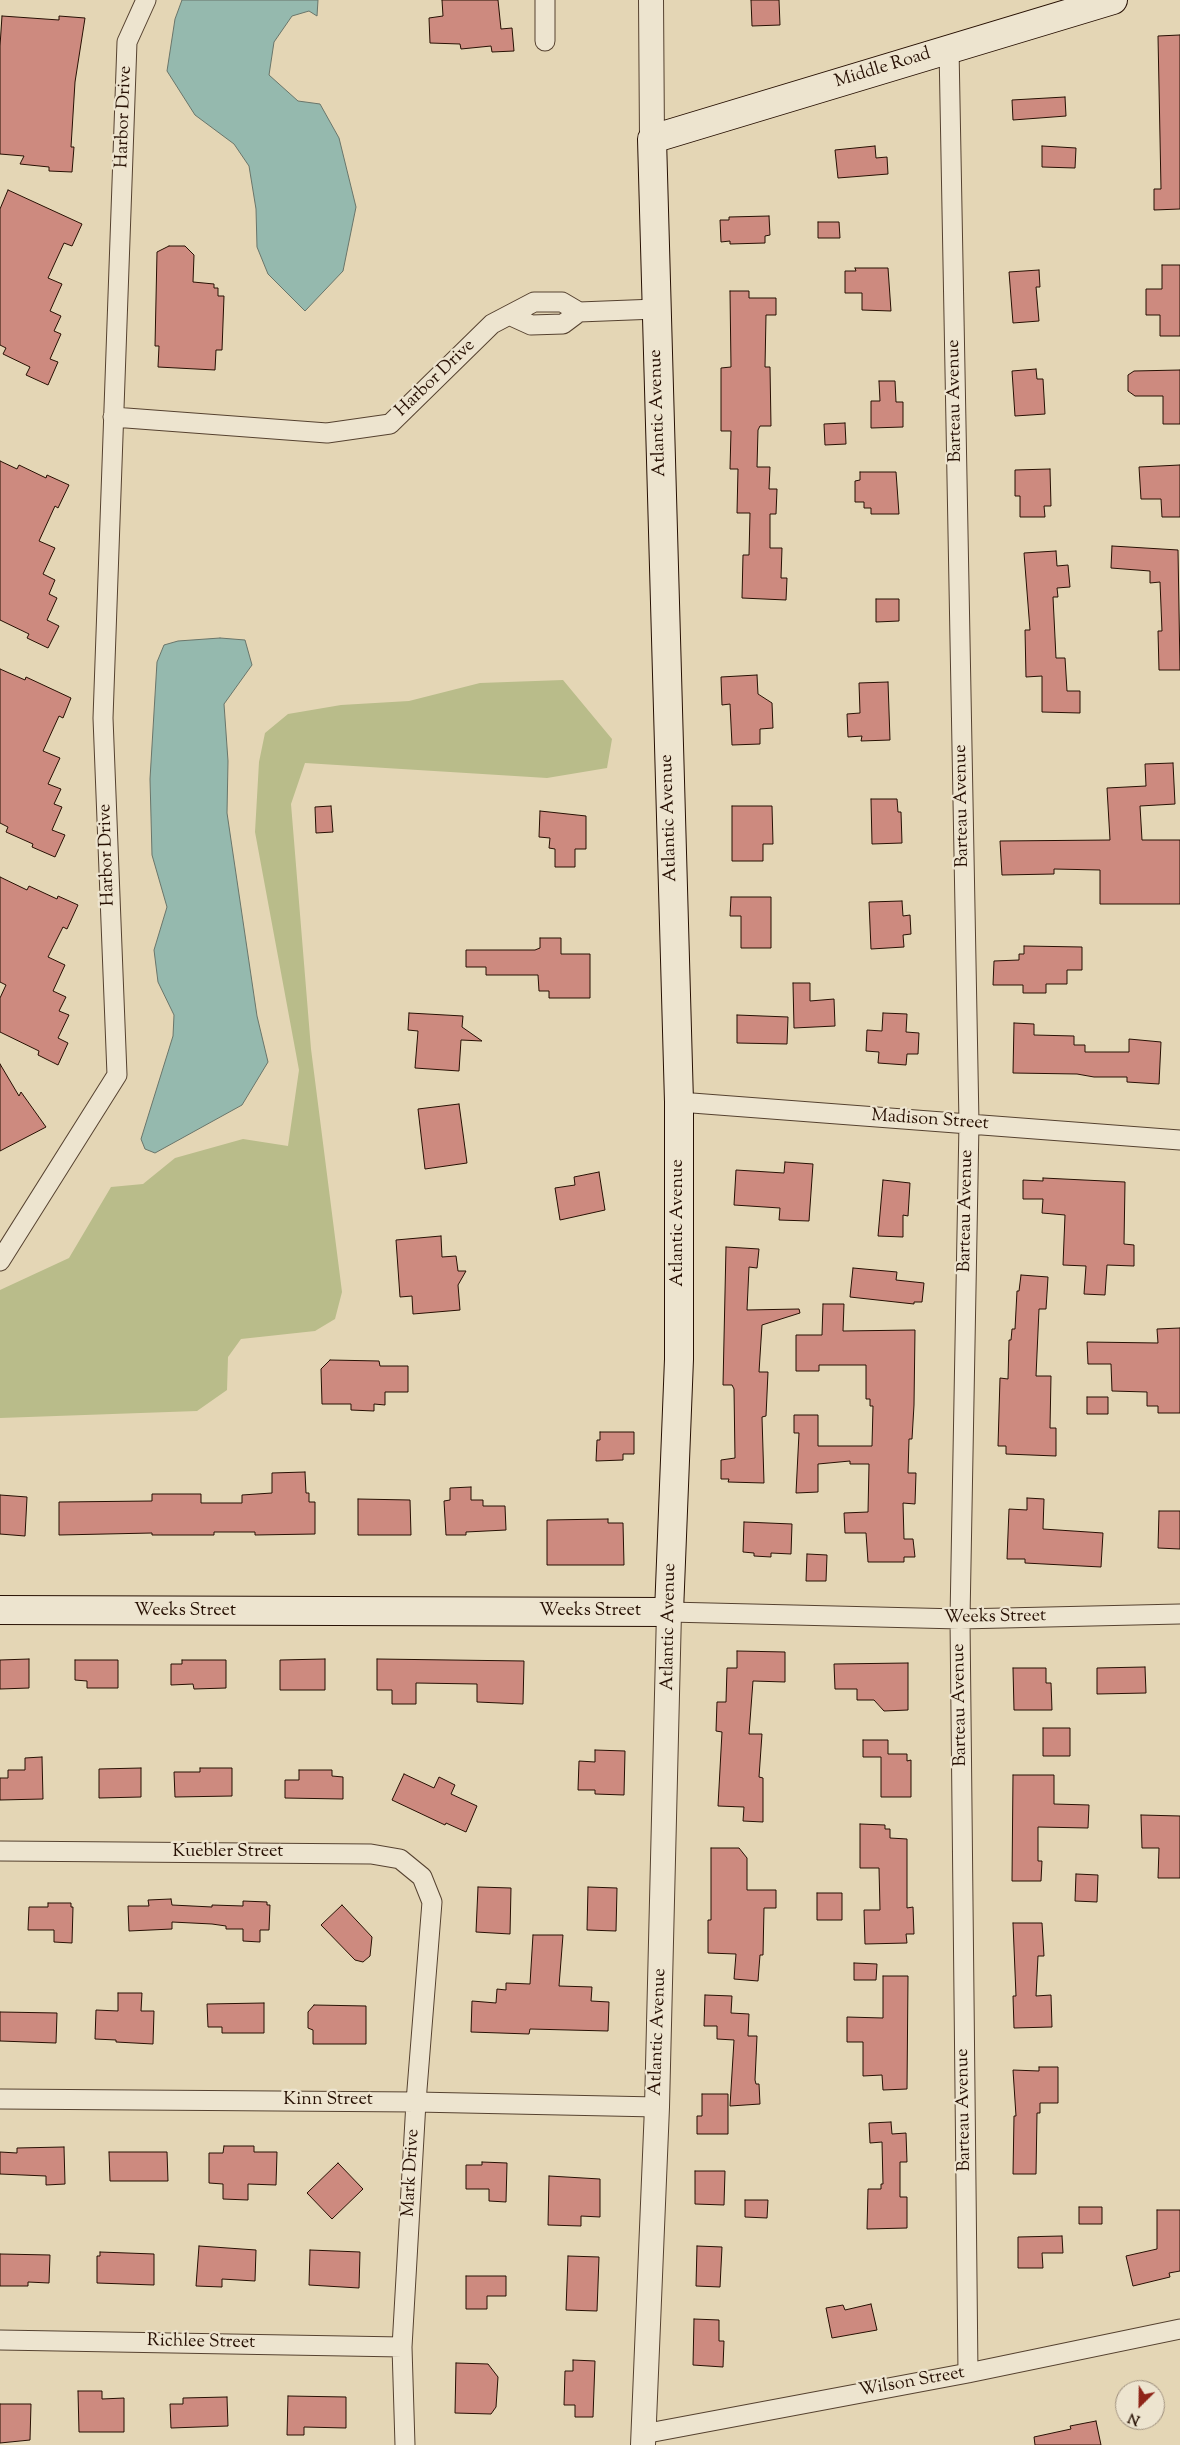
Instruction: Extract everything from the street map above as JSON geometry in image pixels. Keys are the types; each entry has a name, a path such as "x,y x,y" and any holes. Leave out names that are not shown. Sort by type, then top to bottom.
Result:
{"main road":[{"name":"Middle Road","path":"652,139 1113,0"},
{"name":"Atlantic Avenue","path":"652,139 679,1102 679,1359 669,1612"},
{"name":"Weeks Street","path":"0,1610 669,1612"}],"street":[{"name":"Harbor Drive","path":"0,1260 117,1076 103,718 128,42 146,0"},
{"path":"545,0 545,41"},
{"name":"Atlantic Avenue","path":"651,0 652,139"},
{"name":"Barteau Avenue","path":"949,48 969,1124 960,1619 968,2373"},
{"name":"Harbor Drive","path":"113,417 328,433 390,424 492,324 534,302 562,302 579,312 656,309"},
{"name":"Madison Street","path":"679,1102 1180,1140"},
{"name":"Atlantic Avenue","path":"643,2439 657,2107 669,1612"},
{"name":"Weeks Street","path":"669,1612 960,1619 1180,1614"},
{"name":"Kuebler Street","path":"0,1851 371,1854 400,1859 422,1877 432,1902"},
{"name":"Mark Drive","path":"405,2445 402,2347 416,2102 432,1902"},
{"name":"Kinn Street","path":"0,2099 416,2102 657,2107"},
{"name":"Wilson Street","path":"643,2439 1180,2329"},
{"name":"Richlee Street","path":"0,2340 402,2347"}],"green space":[{"path":"563,680 612,739 607,768 547,778 305,763 291,804 311,1049 342,1292 335,1319 315,1331 241,1339 228,1357 227,1390 197,1411 0,1418 0,1290 69,1258 111,1187 143,1184 175,1158 243,1139 288,1146 299,1070 255,832 259,762 265,733 288,714 341,705 409,701 480,683"}],"water":[{"path":"182,0 318,0 317,16 309,11 292,16 274,42 269,75 298,101 320,104 339,138 356,207 343,271 305,311 268,274 257,247 256,209 249,166 234,144 195,115 167,71 175,19"},
{"path":"220,638 245,640 252,665 224,704 228,761 227,813 257,1016 268,1062 242,1105 155,1153 145,1149 141,1139 173,1036 174,1015 158,982 154,950 167,907 152,855 150,779 157,662 164,645 178,641"}],"building":[{"path":"442,0 498,0 501,29 512,28 514,51 492,52 491,46 461,49 460,44 430,43 429,18 443,16"},
{"path":"751,0 779,0 780,25 752,26"},
{"path":"2,16 59,20 59,16 85,18 75,82 71,147 74,147 72,172 49,171 49,167 20,164 24,156 0,154 0,46"},
{"path":"1180,35 1180,209 1154,210 1154,189 1161,189 1158,36"},
{"path":"1065,97 1066,116 1013,120 1012,100"},
{"path":"875,146 876,158 887,157 888,174 838,178 835,150"},
{"path":"1042,146 1076,148 1075,168 1042,167"},
{"path":"8,190 82,224 72,246 64,243 48,278 62,284 50,311 61,316 54,331 61,334 50,359 58,362 48,385 26,375 30,367 3,354 6,348 0,345 0,209"},
{"path":"769,216 770,235 765,236 765,243 730,244 730,241 721,242 720,220 729,220 729,217"},
{"path":"818,222 839,222 840,238 818,238"},
{"path":"169,246 185,246 194,255 193,282 214,284 214,288 218,288 218,296 224,296 222,350 216,350 215,370 158,367 159,346 155,346 157,252"},
{"path":"1162,265 1180,265 1180,336 1160,336 1160,315 1146,315 1146,289 1162,289"},
{"path":"855,268 888,268 891,311 862,310 862,293 845,293 845,271 856,271"},
{"path":"1039,270 1040,287 1036,287 1039,321 1013,323 1009,272"},
{"path":"730,291 749,291 749,298 776,298 776,315 766,315 765,367 770,367 771,426 760,426 758,430 757,467 770,467 769,489 777,489 776,514 770,514 770,548 782,548 781,578 787,578 786,600 742,598 743,555 749,555 750,513 737,513 738,469 730,469 731,431 721,431 721,368 731,367"},
{"path":"1036,369 1037,379 1043,379 1045,414 1015,416 1012,371"},
{"path":"1180,370 1180,424 1163,424 1163,396 1135,396 1128,391 1128,375 1134,371"},
{"path":"879,381 895,381 896,402 903,402 903,427 871,428 871,401 880,401"},
{"path":"845,423 846,444 825,445 824,424"},
{"path":"0,461 17,469 19,465 46,478 47,475 69,485 58,508 55,506 39,541 55,548 43,574 55,580 49,594 57,598 47,620 59,626 48,648 27,638 29,634 0,620"},
{"path":"1180,465 1180,517 1162,517 1161,499 1141,499 1139,467"},
{"path":"1050,469 1051,506 1044,506 1045,517 1020,517 1020,496 1015,496 1015,470"},
{"path":"860,472 896,472 899,514 871,514 871,508 864,508 864,502 855,502 855,481 860,480"},
{"path":"1112,546 1178,550 1180,670 1159,670 1158,631 1162,631 1160,582 1150,583 1150,571 1111,568"},
{"path":"1056,551 1057,566 1068,565 1070,587 1057,588 1058,597 1053,597 1056,658 1065,658 1067,691 1080,691 1080,713 1042,712 1042,676 1026,677 1025,630 1030,630 1024,553"},
{"path":"876,599 899,599 899,621 876,622"},
{"path":"0,669 25,680 26,677 71,698 63,718 59,716 43,751 60,758 48,784 61,789 54,804 62,807 52,830 65,835 55,857 32,847 33,844 6,832 8,827 0,823"},
{"path":"757,675 758,694 772,703 773,728 760,729 760,744 732,745 730,704 722,705 721,677"},
{"path":"888,682 890,740 861,741 862,736 848,737 847,714 860,713 859,683"},
{"path":"1173,763 1175,804 1140,806 1142,840 1180,840 1180,904 1100,904 1100,870 1054,869 1054,874 1002,875 1000,841 1110,840 1107,788 1146,786 1145,764"},
{"path":"871,799 897,799 898,812 901,812 902,843 872,844"},
{"path":"331,806 333,832 316,833 315,807"},
{"path":"732,806 772,806 773,844 763,844 763,861 732,861"},
{"path":"540,811 586,816 586,849 575,849 575,867 555,867 555,849 549,848 550,838 539,837"},
{"path":"0,877 27,890 29,886 57,899 58,896 78,905 67,929 63,927 48,957 65,965 53,991 66,997 59,1011 69,1015 58,1038 68,1043 58,1065 38,1055 39,1051 0,1032 0,998 6,985 0,982"},
{"path":"731,897 771,897 771,948 741,948 741,916 730,916"},
{"path":"902,901 903,916 910,915 911,934 903,935 904,947 871,949 869,902"},
{"path":"540,938 561,938 561,954 590,954 590,998 549,998 549,991 539,991 538,975 486,975 486,967 466,967 466,950 535,950 540,948"},
{"path":"1024,946 1082,947 1082,970 1067,970 1067,984 1046,984 1046,993 1023,993 1023,985 993,985 994,961 1019,960 1019,954 1024,954"},
{"path":"793,983 810,983 810,1001 834,999 835,1026 794,1028"},
{"path":"409,1013 463,1016 462,1027 482,1041 461,1040 459,1071 415,1068 418,1031 408,1030"},
{"path":"883,1013 907,1014 906,1032 919,1033 918,1054 907,1054 906,1065 878,1063 879,1052 866,1051 867,1030 882,1031"},
{"path":"737,1015 788,1017 787,1044 737,1043"},
{"path":"1014,1023 1034,1024 1034,1035 1074,1036 1074,1045 1085,1045 1085,1052 1129,1052 1129,1039 1161,1042 1159,1084 1127,1082 1127,1077 1013,1073"},
{"path":"0,1064 19,1096 21,1092 46,1127 0,1151"},
{"path":"459,1104 467,1163 425,1169 418,1109"},
{"path":"785,1162 813,1164 809,1221 779,1220 780,1208 734,1205 736,1170 784,1173"},
{"path":"599,1172 605,1210 560,1220 555,1188 575,1185 574,1177"},
{"path":"1043,1178 1125,1182 1124,1244 1134,1245 1134,1266 1107,1265 1105,1295 1084,1294 1086,1266 1063,1265 1065,1215 1042,1213 1043,1199 1023,1199 1023,1180 1043,1181"},
{"path":"883,1180 910,1183 908,1216 903,1215 903,1237 878,1236"},
{"path":"441,1236 442,1257 456,1256 458,1271 466,1271 458,1285 460,1310 413,1314 412,1296 400,1297 396,1240"},
{"path":"726,1247 759,1249 757,1268 749,1267 747,1310 799,1309 800,1313 762,1325 759,1372 768,1372 766,1416 762,1417 764,1483 728,1482 729,1479 721,1479 721,1460 735,1458 734,1389 732,1385 723,1385"},
{"path":"853,1268 897,1272 896,1280 924,1283 922,1302 914,1302 914,1304 850,1297"},
{"path":"1021,1275 1048,1277 1046,1309 1039,1309 1036,1376 1051,1376 1050,1428 1056,1428 1056,1456 1006,1454 1006,1446 998,1446 1000,1378 1008,1379 1009,1340 1011,1340 1012,1329 1015,1329 1017,1291 1019,1291"},
{"path":"823,1304 844,1304 843,1331 915,1330 914,1405 912,1439 909,1439 908,1473 916,1473 915,1504 903,1503 904,1539 913,1539 915,1557 904,1557 904,1562 868,1562 866,1533 845,1533 844,1513 868,1512 869,1464 850,1464 850,1461 818,1464 818,1492 796,1493 799,1433 794,1433 794,1415 818,1415 818,1446 872,1446 873,1406 870,1406 870,1399 866,1399 866,1365 819,1365 819,1371 796,1371 796,1335 822,1335"},
{"path":"1180,1328 1180,1413 1158,1413 1158,1406 1147,1406 1147,1392 1112,1391 1111,1364 1088,1364 1087,1342 1158,1343 1157,1329"},
{"path":"330,1360 379,1361 380,1366 408,1366 408,1392 385,1392 385,1405 374,1404 374,1411 351,1410 351,1404 322,1404 321,1369"},
{"path":"1087,1397 1108,1397 1108,1414 1087,1414"},
{"path":"600,1432 634,1432 634,1454 623,1454 623,1460 596,1461 597,1440 600,1440"},
{"path":"305,1472 306,1493 309,1493 309,1502 315,1502 315,1534 255,1535 255,1532 214,1532 214,1535 152,1535 152,1533 59,1535 59,1502 152,1501 152,1494 201,1494 201,1503 242,1503 242,1495 272,1493 272,1473"},
{"path":"471,1487 471,1500 483,1500 483,1506 505,1506 506,1530 466,1532 466,1535 446,1535 444,1501 450,1500 450,1488"},
{"path":"0,1495 27,1497 25,1536 0,1534"},
{"path":"1027,1498 1044,1499 1043,1529 1103,1533 1101,1567 1025,1563 1025,1559 1007,1559 1009,1509 1027,1510"},
{"path":"358,1499 410,1500 411,1535 358,1535"},
{"path":"1159,1511 1180,1511 1180,1549 1158,1548"},
{"path":"608,1519 608,1523 623,1523 624,1565 547,1565 547,1520"},
{"path":"744,1522 792,1524 791,1554 771,1553 771,1557 754,1556 754,1553 743,1552"},
{"path":"807,1554 827,1555 826,1581 806,1581"},
{"path":"737,1651 785,1652 785,1682 753,1681 749,1734 762,1734 759,1777 763,1778 763,1822 743,1821 744,1807 718,1806 722,1732 716,1731 717,1702 726,1702 727,1668 737,1668"},
{"path":"29,1659 29,1688 0,1689 0,1660"},
{"path":"325,1659 325,1690 280,1690 280,1660"},
{"path":"377,1659 524,1661 523,1704 477,1702 477,1684 416,1683 416,1704 392,1704 392,1690 377,1690"},
{"path":"75,1660 118,1660 118,1688 87,1688 87,1681 75,1680"},
{"path":"182,1660 226,1660 226,1688 194,1689 193,1684 171,1685 171,1664 182,1664"},
{"path":"908,1663 908,1710 884,1711 874,1700 857,1700 857,1689 835,1689 834,1664"},
{"path":"1145,1667 1146,1693 1097,1694 1097,1668"},
{"path":"1013,1668 1046,1668 1046,1683 1051,1683 1052,1710 1014,1710"},
{"path":"1043,1728 1070,1728 1070,1756 1043,1756"},
{"path":"863,1740 888,1740 888,1754 907,1754 907,1761 911,1760 911,1797 881,1797 881,1757 863,1757"},
{"path":"595,1750 625,1751 624,1795 595,1794 595,1790 578,1790 579,1761 595,1762"},
{"path":"42,1757 43,1799 0,1800 0,1778 8,1778 8,1770 25,1770 25,1758"},
{"path":"141,1768 141,1797 99,1798 99,1769"},
{"path":"200,1768 232,1768 232,1796 175,1797 174,1772 200,1772"},
{"path":"299,1770 332,1770 332,1776 343,1777 343,1799 285,1798 285,1780 299,1780"},
{"path":"404,1774 434,1788 439,1777 455,1785 451,1794 477,1806 466,1832 446,1823 445,1825 392,1800"},
{"path":"1013,1775 1054,1775 1054,1804 1089,1805 1088,1828 1038,1827 1038,1861 1042,1861 1041,1881 1012,1881"},
{"path":"1141,1815 1180,1816 1180,1878 1158,1878 1159,1848 1142,1848"},
{"path":"860,1824 885,1825 885,1829 890,1829 890,1838 907,1839 907,1908 913,1907 914,1934 906,1934 907,1943 865,1944 864,1910 880,1910 879,1868 860,1868"},
{"path":"711,1848 739,1848 747,1858 747,1890 776,1890 776,1908 764,1908 763,1955 760,1955 758,1981 734,1979 736,1954 708,1953 708,1920 711,1920"},
{"path":"1076,1874 1098,1875 1097,1902 1075,1901"},
{"path":"478,1887 511,1888 510,1934 476,1932"},
{"path":"588,1887 617,1888 616,1931 587,1930"},
{"path":"817,1893 842,1893 842,1920 817,1920"},
{"path":"171,1899 172,1905 212,1907 212,1905 243,1906 243,1901 267,1902 267,1905 270,1905 269,1930 260,1930 260,1942 243,1941 243,1929 226,1929 226,1926 212,1924 172,1922 172,1929 129,1931 128,1906 149,1906 148,1900"},
{"path":"48,1903 71,1903 71,1907 73,1907 72,1943 54,1942 54,1930 28,1930 29,1907 48,1907"},
{"path":"342,1905 372,1937 370,1956 363,1962 355,1960 321,1925"},
{"path":"1013,1923 1042,1923 1044,1956 1038,1956 1036,1996 1051,1995 1052,2027 1014,2028 1013,1996 1016,1996"},
{"path":"533,1935 563,1935 559,1986 592,1987 591,2001 609,2002 608,2031 530,2029 529,2034 471,2032 472,2001 496,2003 497,1989 506,1990 506,1983 530,1984"},
{"path":"854,1963 877,1964 876,1980 854,1980"},
{"path":"883,1976 908,1976 907,2089 883,2090 882,2075 863,2076 863,2042 847,2042 847,2017 883,2018"},
{"path":"118,1993 142,1993 141,2011 154,2011 153,2044 95,2039 96,2010 118,2011"},
{"path":"705,1995 732,1996 731,2013 749,2014 748,2036 757,2036 755,2080 756,2084 759,2084 760,2104 730,2106 734,2040 717,2039 717,2026 704,2026"},
{"path":"264,2003 264,2033 222,2033 222,2027 208,2027 207,2004"},
{"path":"314,2005 366,2006 366,2044 313,2044 313,2030 308,2028 308,2012"},
{"path":"0,2012 57,2013 56,2043 0,2041"},
{"path":"1039,2067 1058,2067 1058,2103 1040,2103 1040,2113 1037,2113 1036,2174 1013,2174 1014,2116 1016,2116 1013,2070 1039,2071"},
{"path":"702,2094 728,2094 728,2134 697,2134 697,2116 702,2116"},
{"path":"891,2122 892,2134 906,2133 907,2162 900,2162 900,2197 907,2197 907,2228 867,2229 868,2189 881,2189 881,2184 883,2184 882,2142 870,2143 869,2123"},
{"path":"224,2146 254,2146 254,2152 277,2152 276,2185 248,2184 248,2200 223,2199 223,2184 209,2183 209,2153 223,2153"},
{"path":"64,2147 65,2184 46,2185 46,2176 0,2174 0,2152 17,2153 17,2148"},
{"path":"109,2152 167,2152 168,2181 110,2181"},
{"path":"482,2162 507,2163 506,2202 489,2201 489,2189 466,2189 466,2165 482,2165"},
{"path":"338,2163 363,2189 332,2219 307,2193"},
{"path":"695,2171 725,2171 724,2205 695,2204"},
{"path":"549,2176 600,2179 600,2217 581,2216 581,2226 548,2225"},
{"path":"745,2200 768,2200 767,2218 745,2217"},
{"path":"1079,2207 1102,2207 1102,2224 1079,2224"},
{"path":"1157,2210 1180,2210 1180,2271 1169,2273 1170,2277 1133,2286 1126,2256 1157,2249"},
{"path":"1062,2236 1063,2253 1042,2253 1043,2268 1018,2268 1018,2237"},
{"path":"199,2246 256,2250 255,2281 222,2279 222,2287 196,2286"},
{"path":"697,2246 722,2247 720,2287 696,2286"},
{"path":"310,2250 360,2252 359,2288 309,2285"},
{"path":"100,2252 154,2254 154,2285 97,2283 97,2256 100,2256"},
{"path":"0,2254 50,2255 49,2283 28,2282 28,2286 0,2286"},
{"path":"568,2256 599,2257 597,2311 566,2310"},
{"path":"466,2276 506,2276 506,2296 487,2296 487,2309 466,2309"},
{"path":"871,2304 877,2330 832,2338 826,2308 843,2305 845,2310"},
{"path":"694,2319 719,2320 719,2341 724,2341 723,2367 693,2365"},
{"path":"573,2360 595,2361 593,2417 575,2417 575,2405 564,2405 565,2371 573,2371"},
{"path":"456,2363 488,2364 498,2377 496,2407 491,2414 455,2413"},
{"path":"78,2391 102,2391 102,2399 124,2398 124,2432 79,2432"},
{"path":"288,2396 346,2397 346,2428 304,2427 304,2435 287,2435"},
{"path":"227,2397 228,2426 171,2428 170,2404 183,2404 183,2398"},
{"path":"0,2404 31,2404 30,2440 0,2443"},
{"path":"1096,2421 1101,2445 1035,2445 1034,2437 1071,2429 1070,2426"}]}
